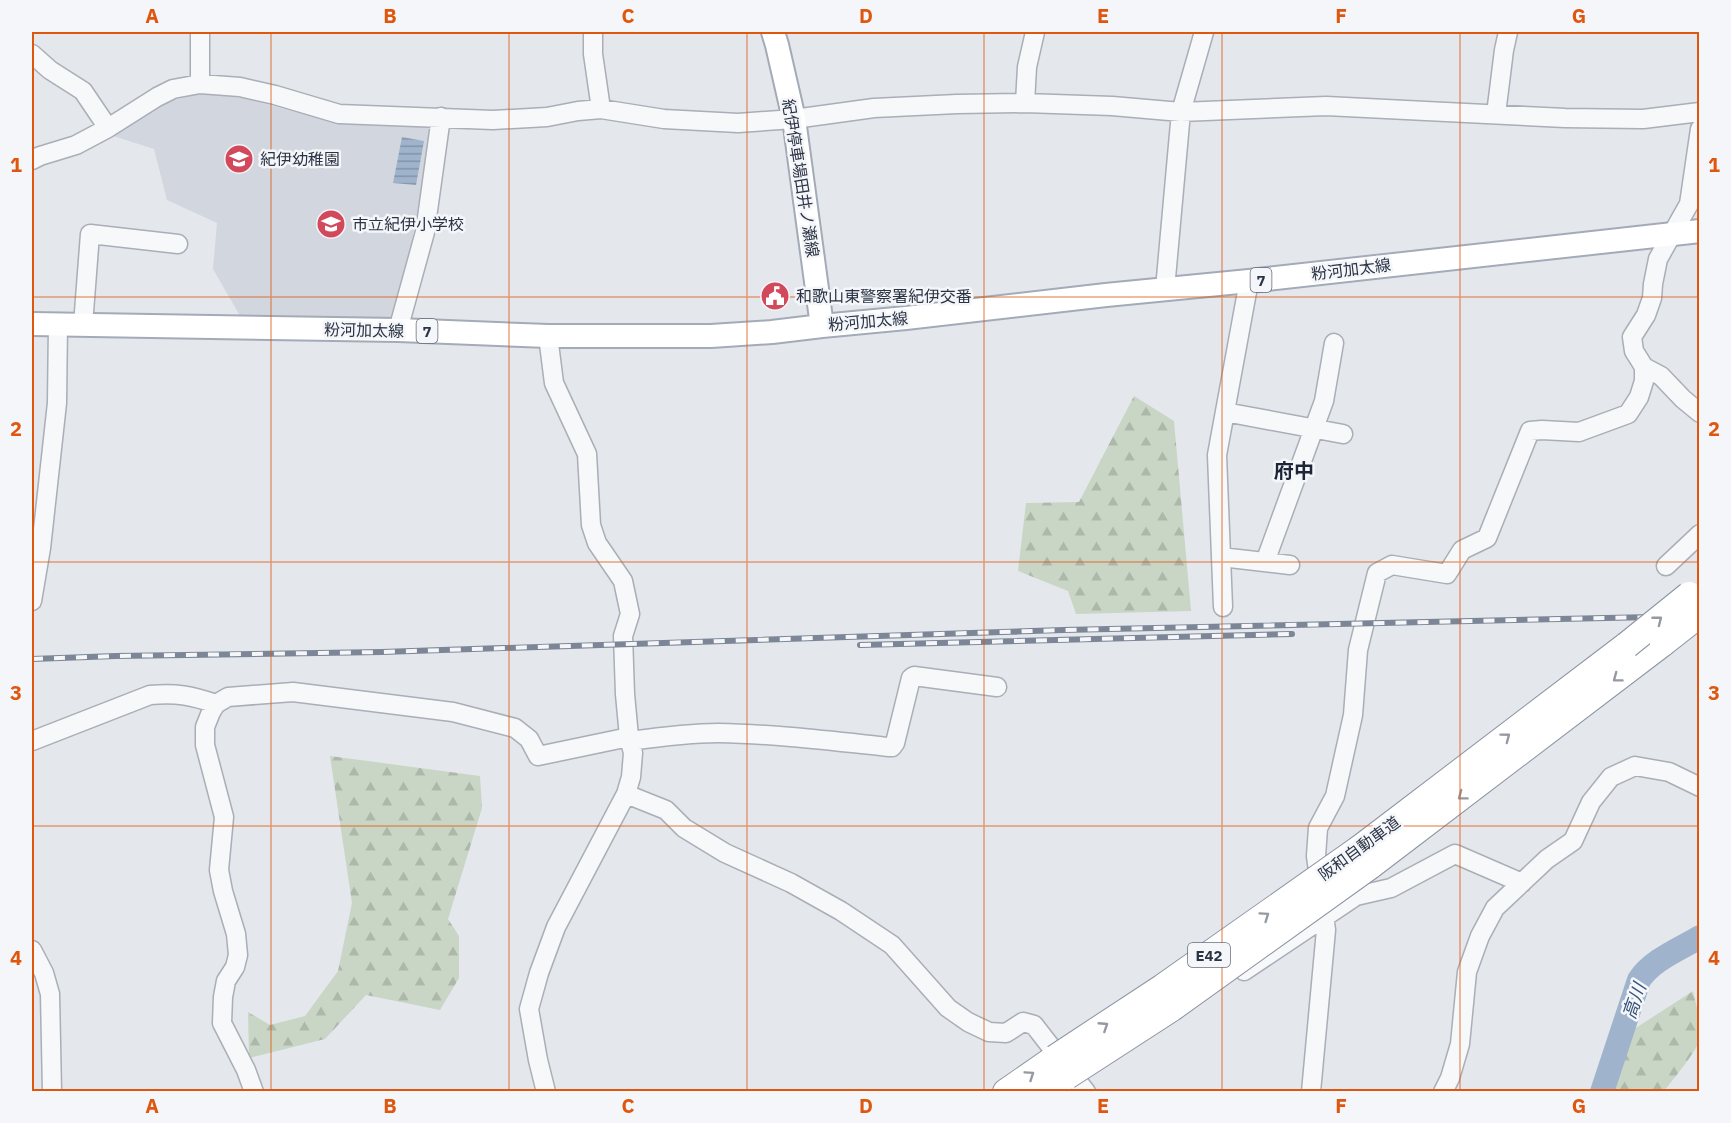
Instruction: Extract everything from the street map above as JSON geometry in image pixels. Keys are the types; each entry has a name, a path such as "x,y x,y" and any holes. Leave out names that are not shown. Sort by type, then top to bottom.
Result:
{"highway":[{"name":"阪和自動車道","path":"1365,857 1663,643 1696,599"},
{"name":"阪和自動車道","path":"1044,1092 1072,1077 1172,1008 1365,857 1627,645 1696,599"},
{"name":"阪和自動車道","path":"1006,1092 1072,1077"}],"main road":[{"name":"紀伊停車場田井ノ瀬線","path":"773,32 794,119 822,326"},
{"name":"粉河加太線","path":"32,324 398,330 548,336 711,336 906,318 1700,231"}],"street":[{"path":"200,32 200,84"},
{"path":"593,32 593,54 601,109"},
{"path":"1025,103 1027,67 1035,32"},
{"path":"1165,289 1181,112 1204,32"},
{"path":"1496,114 1508,32"},
{"path":"32,54 50,70 83,91 108,128"},
{"path":"32,160 76,145 173,89 200,84 240,87 339,114 493,120 547,117 601,109 664,119 728,123 794,119 874,108 1025,103 1112,106 1181,112 1326,106 1565,118 1643,119 1700,112"},
{"path":"398,330 426,232 441,117"},
{"path":"1700,129 1689,204 1658,260 1652,298 1646,315 1632,336 1634,351 1644,367 1660,376 1700,413"},
{"path":"83,325 90,234 178,244"},
{"path":"1223,608 1218,455 1249,281"},
{"path":"32,601 41,548 57,403 58,324"},
{"path":"546,1092 529,1009 556,927 626,794 631,777 633,753 625,694 623,636 630,614 623,581 597,543 591,525 587,454 554,383 548,336"},
{"path":"1265,562 1316,428 1324,401 1334,343"},
{"path":"1311,1092 1326,930 1316,856 1318,828 1335,796 1353,715 1358,650 1377,573 1392,565 1447,574 1462,550 1487,538 1530,431 1579,432 1628,414 1639,397 1644,381 1644,367"},
{"path":"1225,412 1342,434"},
{"path":"1666,566 1700,534"},
{"path":"1221,557 1290,566"},
{"path":"255,1092 222,1023 226,981 235,967 238,955 236,934 219,870 224,817 205,745 206,727 211,712 216,704 228,697 293,692 453,712 515,728 530,739 538,756 630,739 717,733 784,736 892,747 895,743 911,678 914,676 997,687"},
{"path":"32,741 150,695 192,696 216,704"},
{"path":"1443,1092 1450,1078 1460,1044 1467,972 1480,936 1495,908 1547,859 1573,841 1591,802 1611,777 1635,766 1669,772 1700,786"},
{"path":"626,794 666,810 684,828 725,853 842,911 892,945 948,1008 968,1022 989,1032 1006,1033 1023,1022 1034,1025 1072,1077 1356,896 1391,888 1455,854 1522,883"},
{"path":"32,950 44,974 50,994 51,1092"}],"shaded area":[{"path":"203,93 242,98 335,122 433,126 398,318 387,324 243,321 213,269 217,223 167,200 154,149 110,135 166,102"}],"green space":[{"path":"1134,396 1174,421 1191,611 1076,614 1068,591 1018,571 1026,503 1079,502"},
{"path":"330,756 480,776 482,808 448,919 459,936 459,978 440,1010 366,995 325,1039 249,1058 248,1012 270,1025 305,1016 338,971 352,903"},
{"path":"1693,991 1700,1021 1700,1039 1673,1080 1664,1091 1613,1091 1628,1033"}],"water":[{"path":"402,137 424,141 416,185 393,183"}],"waterway":[{"name":"高川","path":"1602,1092 1639,980 1659,961 1700,937"}],"railway":[{"path":"32,659 382,652 1063,630 1700,616"},
{"path":"860,645 1292,634"}],"place":[{"name":"紀伊幼稚園","path":"239,159"},
{"name":"市立紀伊小学校","path":"331,224"},
{"name":"和歌山東警察署紀伊交番","path":"775,296"}],"district":[{"name":"府中","path":"1294,470"}]}
